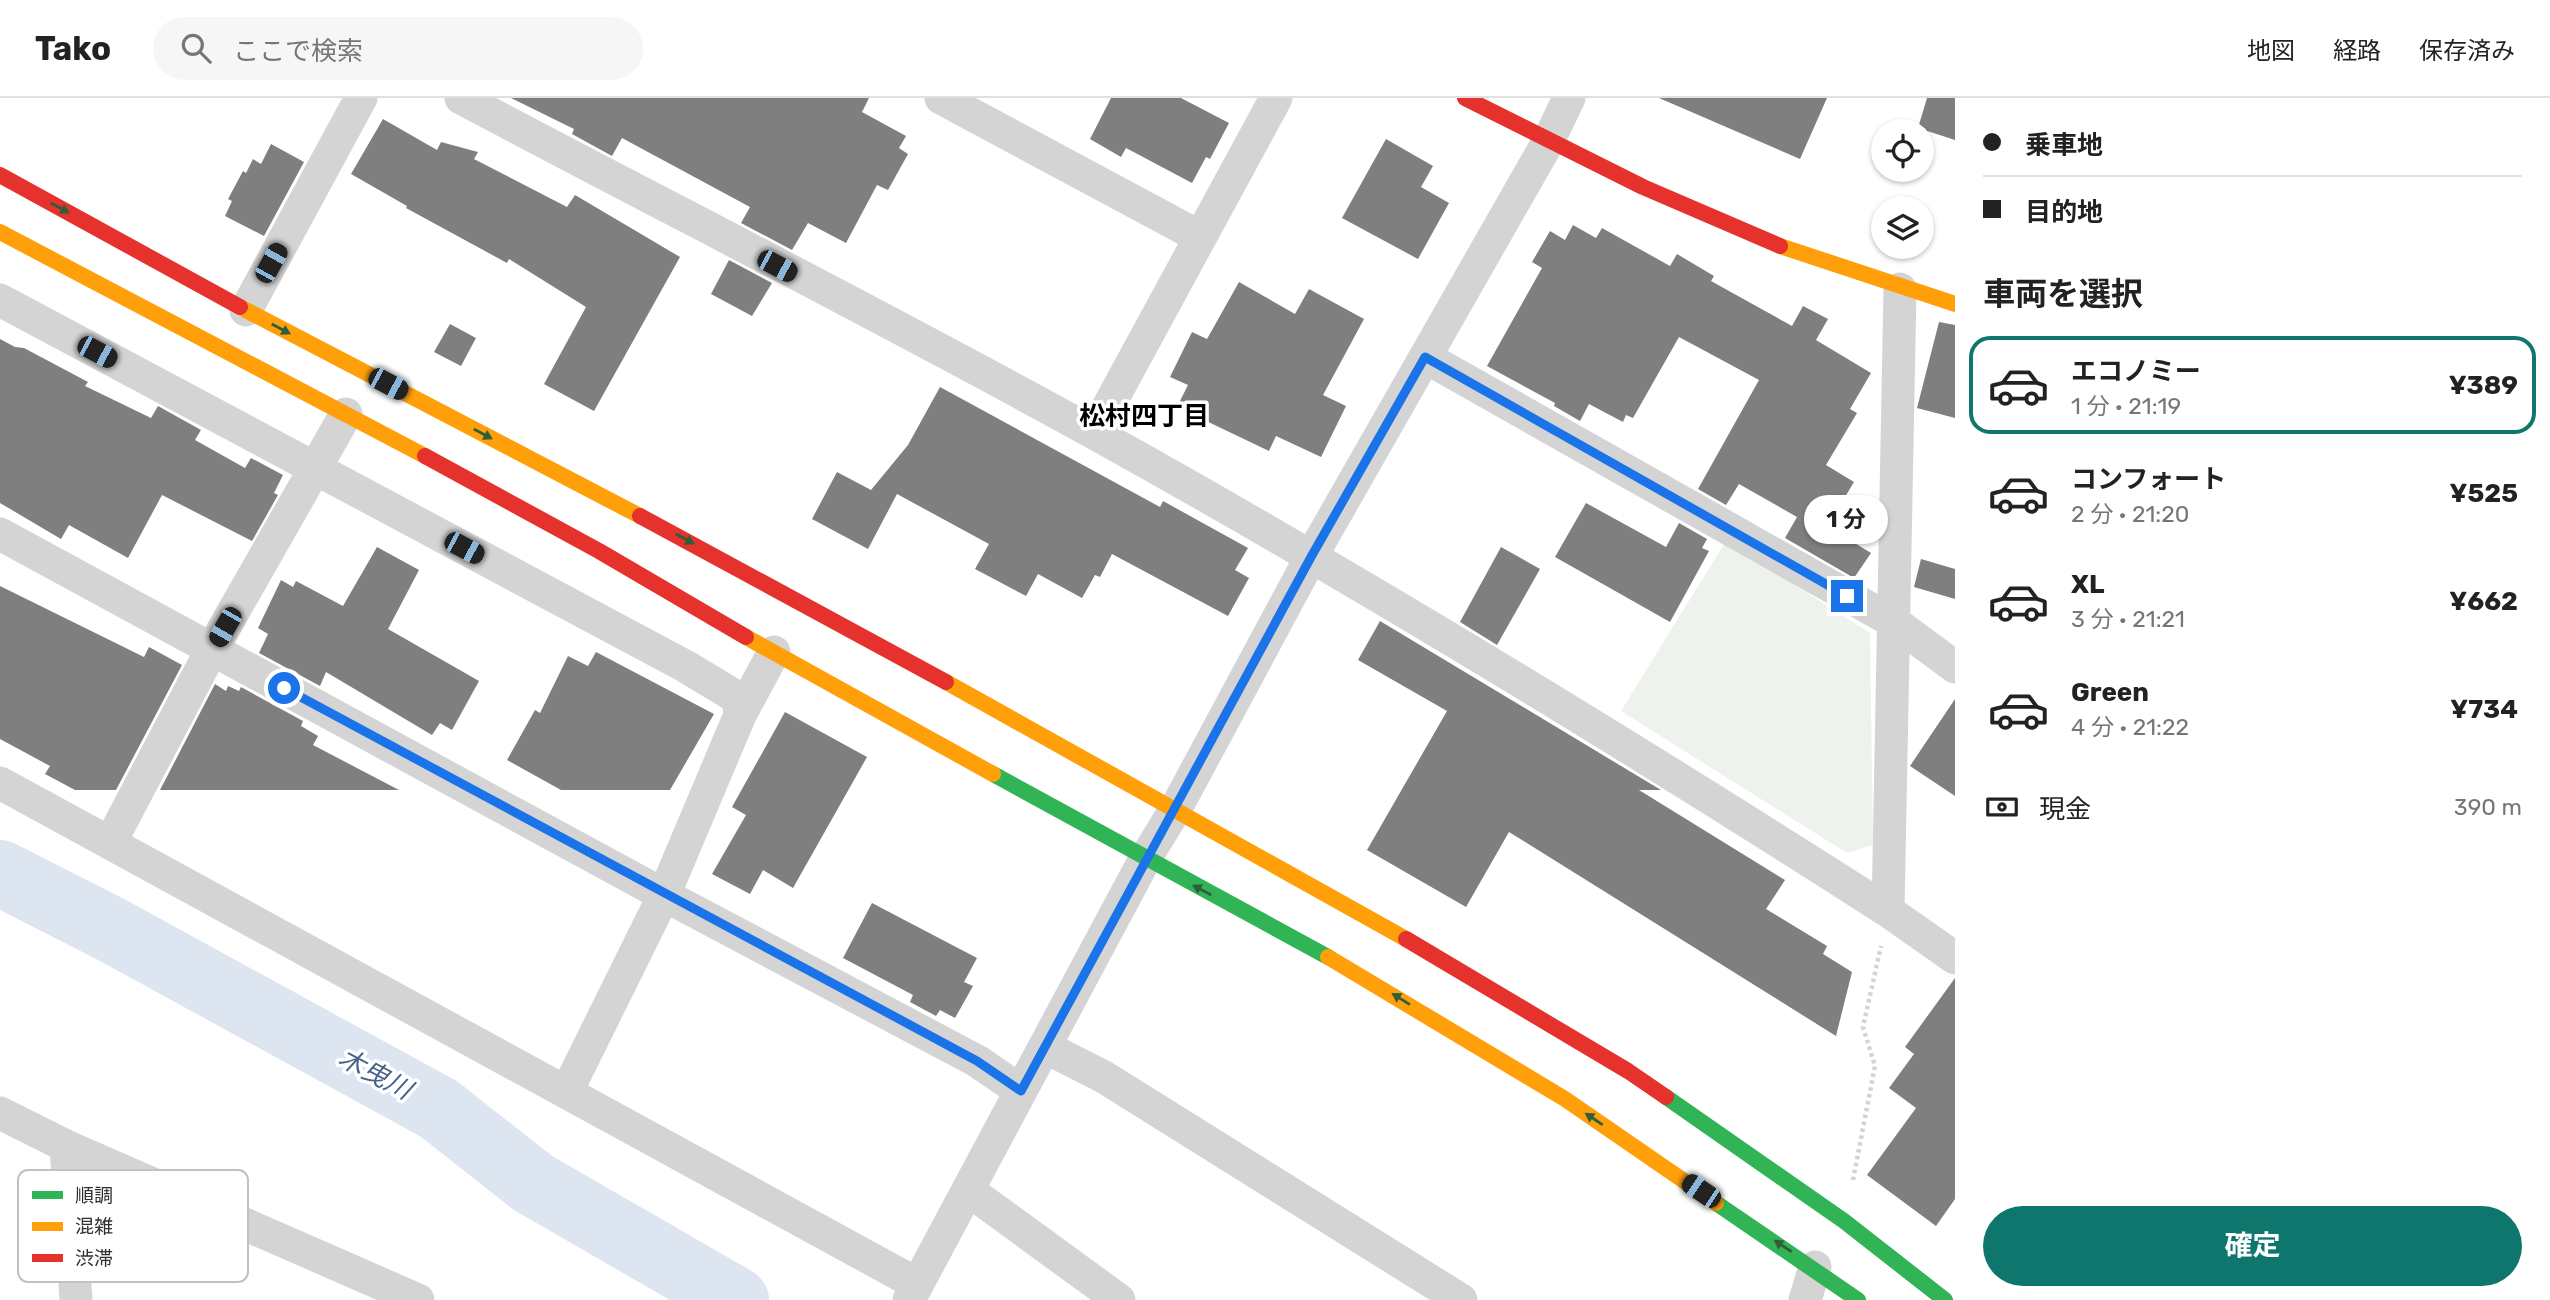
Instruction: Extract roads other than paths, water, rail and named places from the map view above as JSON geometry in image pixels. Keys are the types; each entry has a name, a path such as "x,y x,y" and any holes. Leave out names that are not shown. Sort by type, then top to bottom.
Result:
{"street":[{"path":"246,310 361,98"},
{"path":"461,98 1094,433 1311,557 1658,764 1888,911 1955,958"},
{"path":"942,98 1200,237"},
{"path":"1094,433 1276,98"},
{"path":"1465,98 1548,142 1754,234 1900,289 1955,304"},
{"path":"0,783 567,1091 913,1292 1145,859 1175,810 1311,557 1548,142 1569,98"},
{"path":"0,175 246,310 768,583 1386,927 1628,1071 1844,1221 1945,1300"},
{"path":"0,232 599,551 1145,859 1375,982 1565,1100 1815,1267 1858,1300"},
{"path":"1888,911 1900,289"},
{"path":"0,300 685,666 738,698 740,715"},
{"path":"1425,357 1894,622 1955,667"},
{"path":"110,843 212,649 346,414"},
{"path":"0,534 664,895 977,1061 1021,1091"},
{"path":"567,1091 664,895 740,715 774,652"},
{"path":"1045,1047 1104,1077 1461,1300"},
{"path":"0,1113 121,1170"},
{"path":"66,1146 68,1170"},
{"path":"968,1190 1119,1300"},
{"path":"248,1226 418,1300"},
{"path":"1805,1300 1815,1267"},
{"path":"75,1282 76,1300"}],"waterway":[{"name":"木曳川","path":"0,873 114,931 439,1109 533,1183 736,1300"}],"district":[{"name":"松村四丁目","path":"1144,416"}]}
